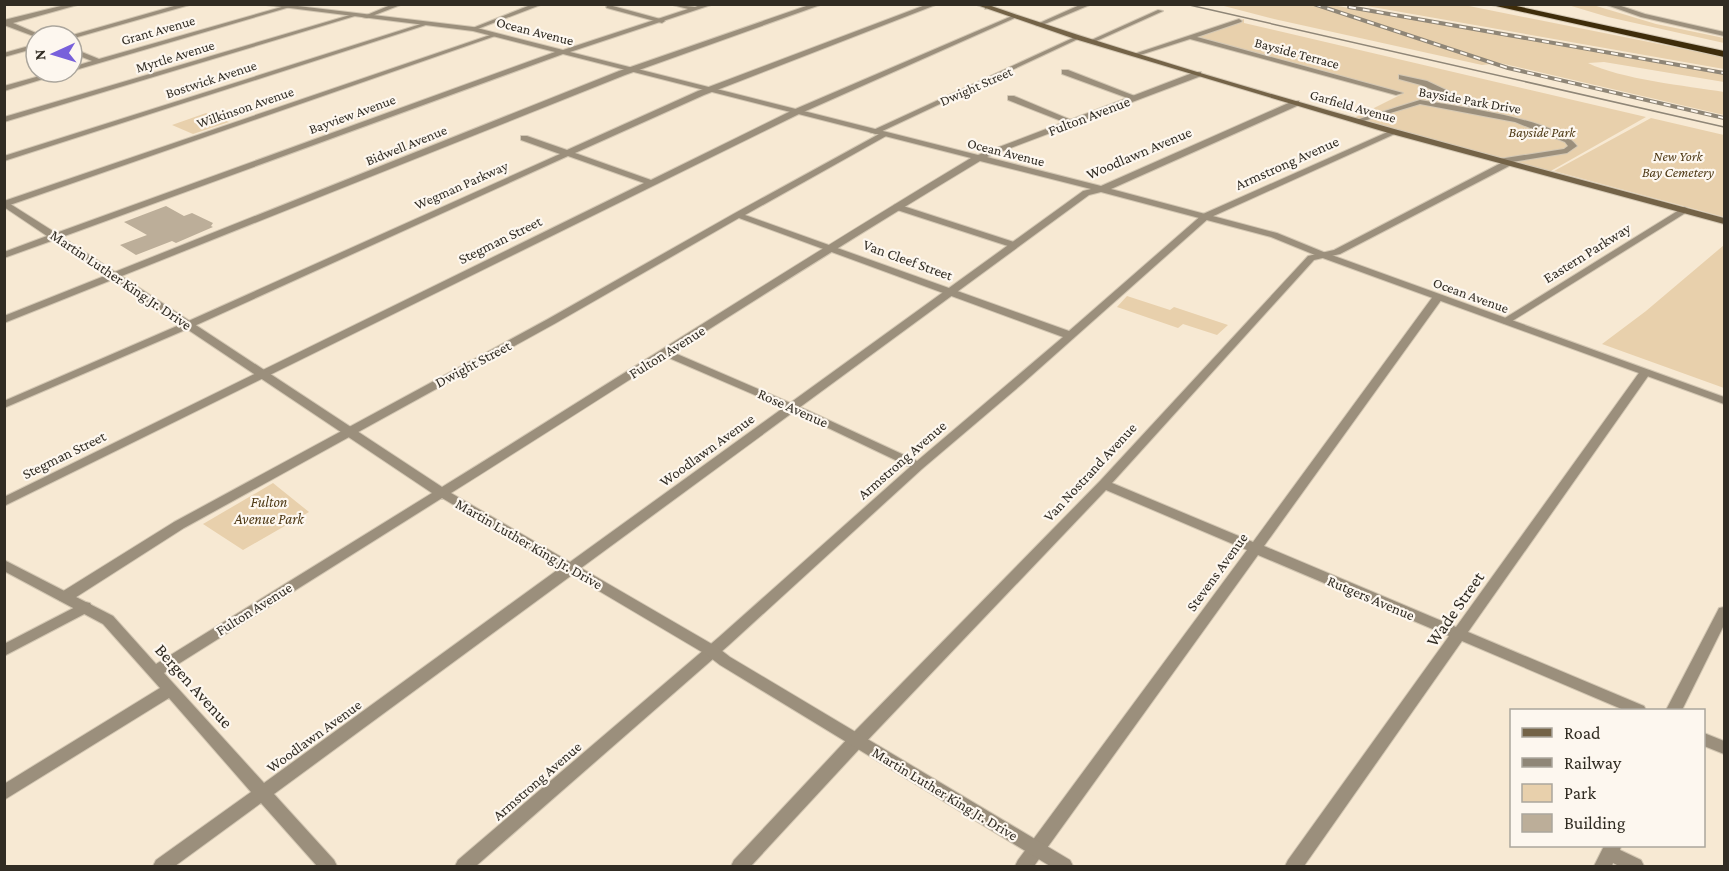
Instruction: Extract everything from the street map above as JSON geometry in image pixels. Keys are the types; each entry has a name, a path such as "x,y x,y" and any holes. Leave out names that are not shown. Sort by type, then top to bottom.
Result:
{"highway":[{"path":"1491,4 1725,52"},
{"path":"1504,4 1725,52"}],"main road":[{"name":"Garfield Avenue","path":"977,4 1077,38 1296,104 1725,221"}],"street":[{"path":"5,23 78,4"},
{"path":"84,34 190,4"},
{"name":"Ocean Avenue","path":"261,4 473,29 1206,216 1274,235 1323,255 1725,400"},
{"path":"365,17 400,4"},
{"path":"672,4 695,10"},
{"name":"Bayview Avenue","path":"4,255 563,52 711,4"},
{"name":"Bidwell Avenue","path":"4,320 634,70 820,4"},
{"name":"Wegman Parkway","path":"4,405 188,326 711,90 935,4"},
{"path":"987,8 997,4"},
{"path":"1038,25 1089,4"},
{"path":"1607,4 1652,19 1725,34"},
{"path":"473,29 536,5"},
{"path":"609,7 662,21"},
{"name":"Grant Avenue","path":"84,65 287,8"},
{"path":"1090,42 1160,11"},
{"name":"Myrtle Avenue","path":"4,120 352,16"},
{"name":"Stegman Street","path":"4,502 796,112 1014,17"},
{"path":"1135,55 1239,21"},
{"path":"5,23 24,30"},
{"name":"Bostwick Avenue","path":"4,159 426,24"},
{"name":"Wilkinson Avenue","path":"5,203 495,35"},
{"name":"Bayside Terrace","path":"1189,37 1399,93"},
{"name":"Dwight Street","path":"65,597 179,525 552,321 878,134 1077,38"},
{"path":"4,55 24,49"},
{"path":"84,55 98,61"},
{"path":"1065,72 1136,98"},
{"name":"Fulton Avenue","path":"156,670 978,158 1198,74"},
{"path":"1402,77 1424,83 1504,117"},
{"path":"4,89 24,83"},
{"path":"1011,98 1072,122"},
{"name":"Bayside Park Drive","path":"1357,121 1414,102 1504,117 1568,140 1573,146 1567,152 1505,162"},
{"name":"Woodlawn Avenue","path":"162,867 1086,193 1296,104"},
{"name":"Armstrong Avenue","path":"464,867 712,651 918,466 1018,382 1206,216 1395,132"},
{"path":"524,138 651,183"},
{"name":"Van Nostrand Avenue","path":"740,867 856,741 1104,484 1311,258 1337,252 1505,162"},
{"name":"Martin Luther King Jr. Drive","path":"5,203 442,493 712,651 1064,867"},
{"path":"897,207 1014,245"},
{"name":"Eastern Parkway","path":"1505,321 1684,210"},
{"name":"Van Cleef Street","path":"738,215 1069,335"},
{"name":"Stevens Avenue","path":"1024,867 1438,297"},
{"name":"Rose Avenue","path":"666,353 918,466"},
{"name":"Wade Street","path":"1294,867 1461,635 1645,372"},
{"name":"Rutgers Avenue","path":"1104,484 1633,709"},
{"name":"Bergen Avenue","path":"4,565 108,620 156,670 328,867"},
{"path":"4,651 85,607"},
{"path":"1675,709 1725,612"},
{"path":"4,793 171,689"},
{"path":"1705,739 1725,748"},
{"path":"1609,855 1635,867"}],"green space":[{"path":"1220,5 1332,5 1724,74 1724,82 1604,62 1588,63 1635,78 1724,92 1724,115 1500,63 1482,65"},
{"path":"1361,5 1464,5 1724,57 1724,69"},
{"path":"1568,5 1593,5 1656,24 1724,38 1724,43 1608,17"},
{"name":"Bayside Park","path":"1244,19 1244,23 1646,117 1549,172 1352,119 1402,94 1191,36"},
{"path":"206,113 229,122 193,134 172,125"},
{"name":"New York Bay Cemetery","path":"1651,118 1724,135 1724,217 1554,171"},
{"path":"1724,245 1724,388 1602,344 1646,311"},
{"path":"1127,296 1170,310 1174,307 1228,325 1217,335 1183,324 1178,328 1117,307"},
{"name":"Fulton Avenue Park","path":"273,483 309,512 243,550 203,524"}],"building":[{"path":"166,206 184,216 192,213 213,223 211,226 213,227 176,243 172,241 136,255 120,245 147,235 124,222"}],"tram line":[{"path":"1185,4 1724,127"}],"railway":[{"path":"1314,4 1508,68 1724,118"},
{"path":"1349,7 1724,73"}]}
